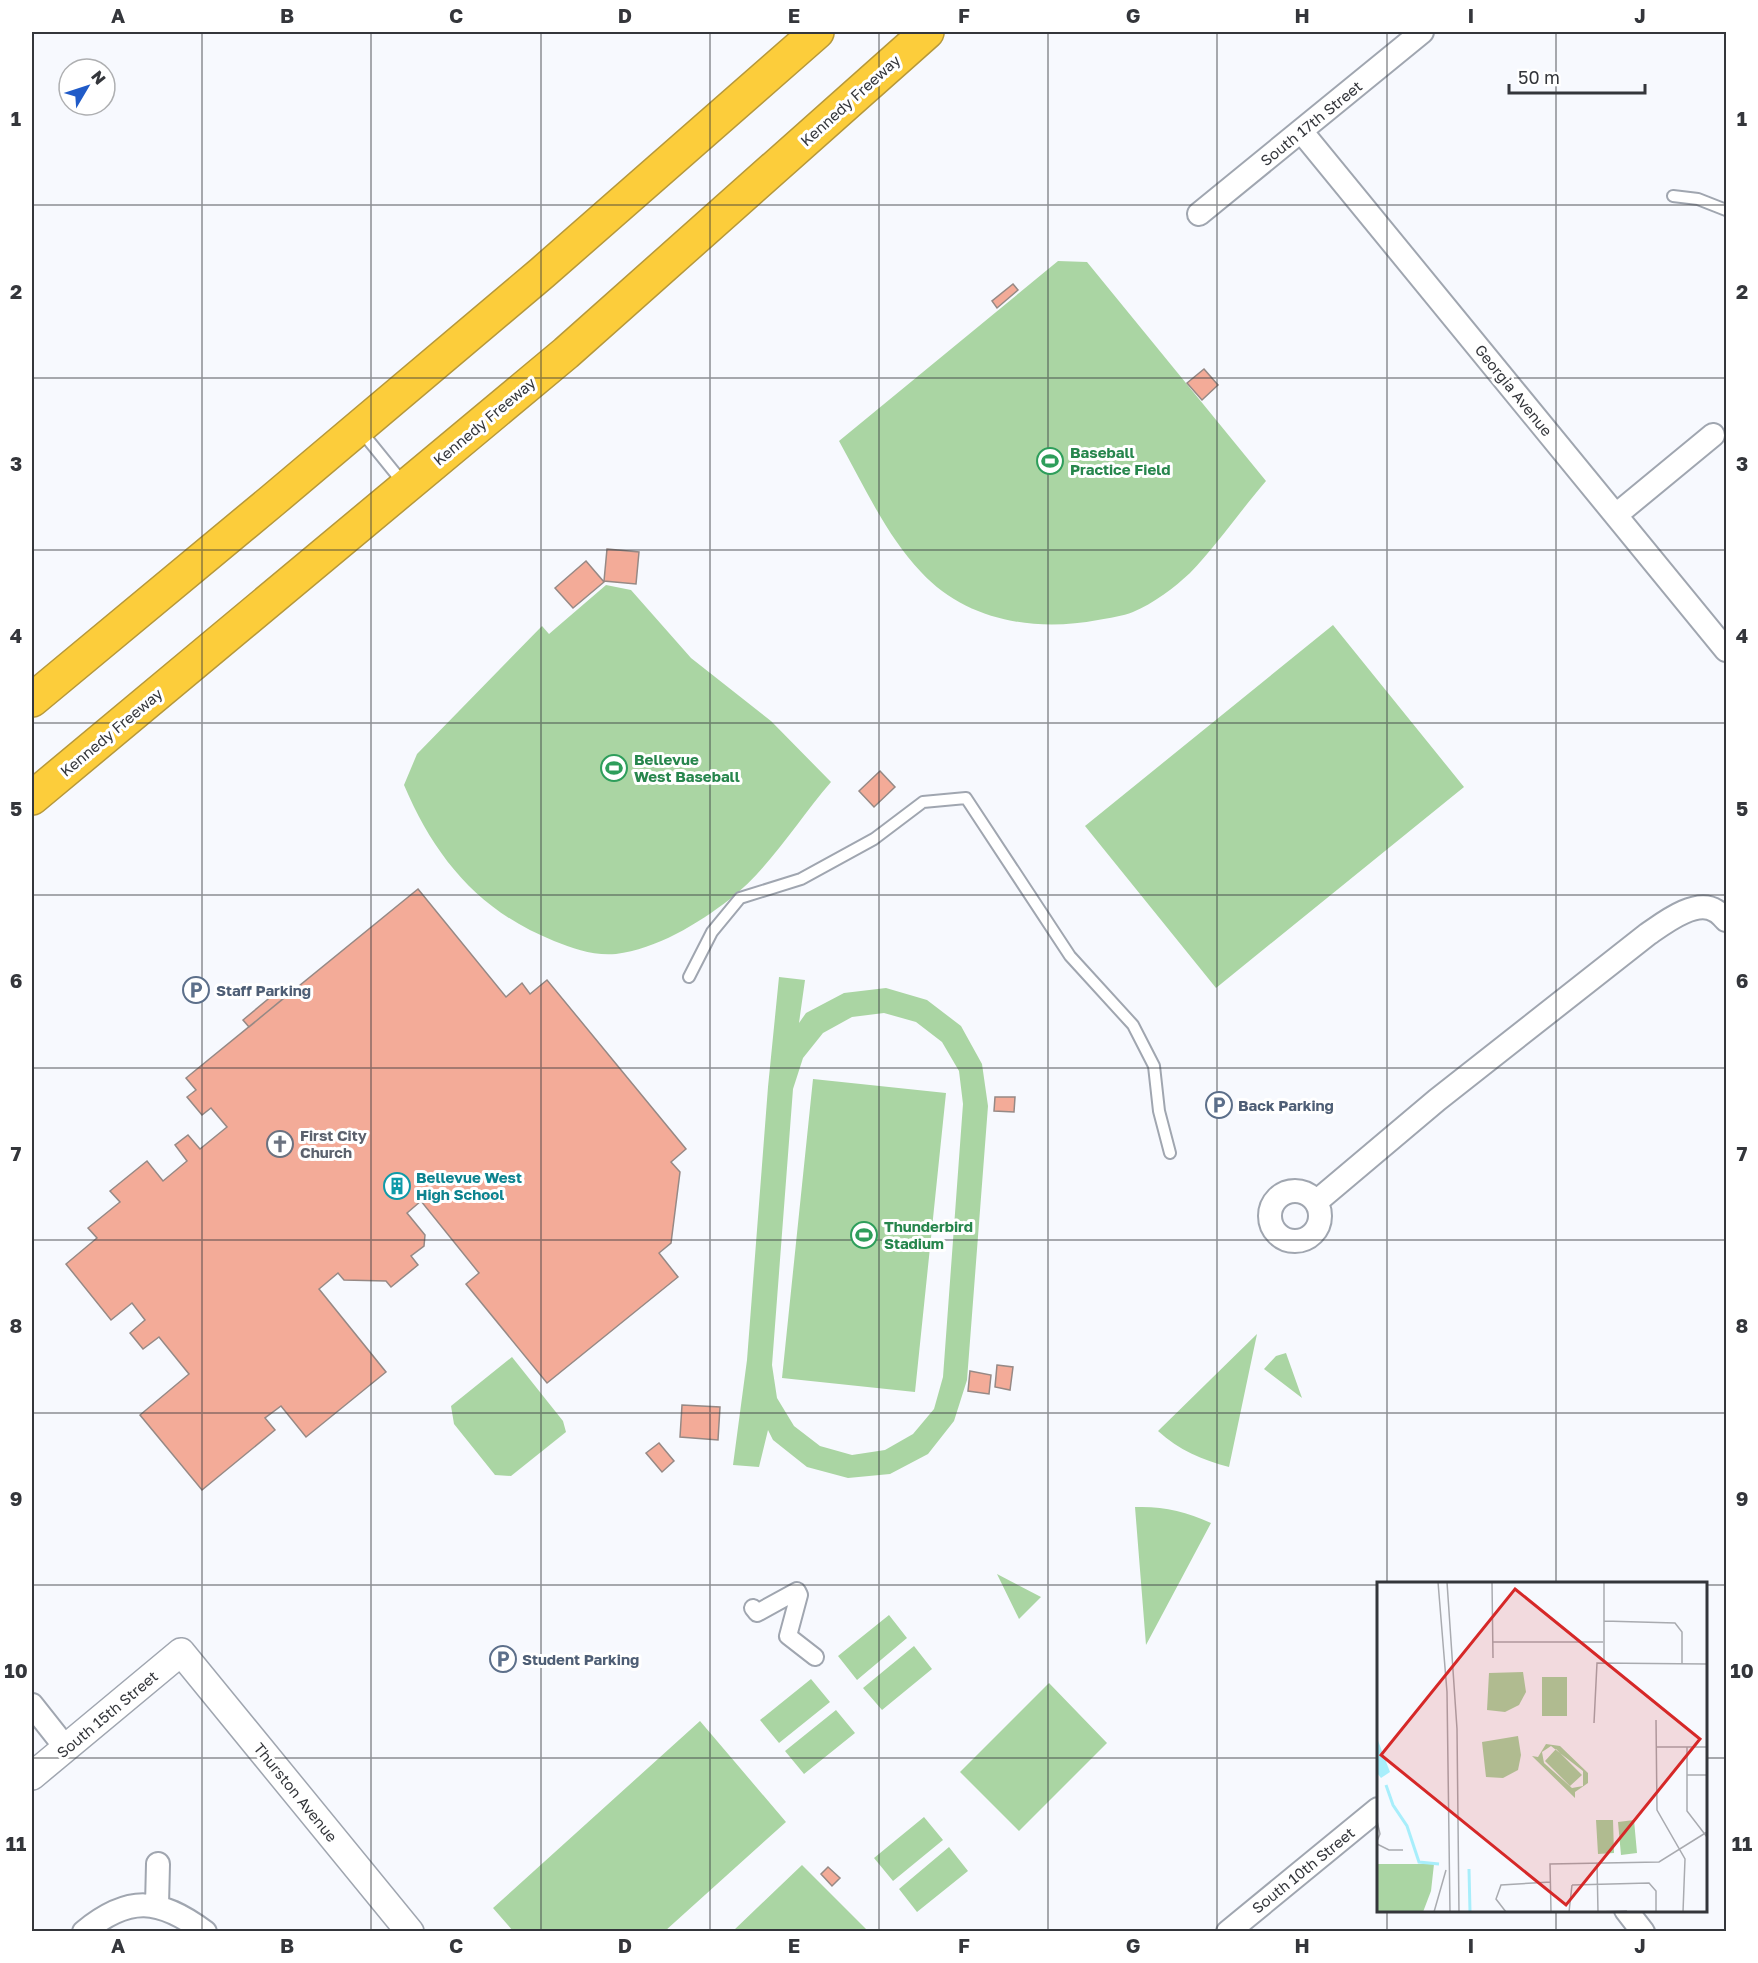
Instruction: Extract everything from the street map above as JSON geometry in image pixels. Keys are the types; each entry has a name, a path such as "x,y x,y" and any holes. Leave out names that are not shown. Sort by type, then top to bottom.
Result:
{"highway":[{"path":"32,699 542,273 817,32"},
{"name":"Kennedy Freeway","path":"32,798 566,353 927,32"}],"street":[{"name":"South 17th Street","path":"1199,214 1422,32"},
{"name":"Georgia Avenue","path":"1301,131 1726,650"},
{"path":"1616,515 1713,435"},
{"path":"1316,1202 1437,1100 1678,913 1704,907 1715,910 1726,920"},
{"path":"753,1608 757,1613 797,1591 799,1595 788,1636 815,1657"},
{"name":"South 15th Street","path":"32,1776 181,1652"},
{"name":"Thurston Avenue","path":"181,1652 410,1932"},
{"path":"32,1705 66,1748"},
{"name":"South 10th Street","path":"1228,1932 1377,1810"},
{"path":"157,1905 158,1864"},
{"path":"84,1932 101,1918 126,1906 157,1905 184,1917 205,1932"}],"lane":[{"path":"1673,196 1698,199 1726,210"},
{"path":"358,428 406,486"},
{"path":"689,977 712,933 740,898 801,879 874,839 923,802 966,798 1071,956 1133,1025 1155,1066 1159,1111 1170,1153"}],"green space":[{"name":"Baseball Practice Field","path":"1058,261 1087,262 1266,481 1190,573 1141,609 1120,616 1074,623 1026,623 980,612 959,602 939,589 921,572 908,558 876,509 839,441"},
{"name":"Bellevue West Baseball","path":"606,585 631,590 691,658 771,721 831,782 758,873 730,899 676,934 646,947 616,954 584,951 554,941 527,929 482,898 445,859 416,811 404,785 417,754 542,626 549,634"},
{"path":"1333,625 1464,787 1216,988 1085,826"},
{"path":"779,977 805,980 799,1023 806,1013 844,993 886,988 927,1000 961,1026 982,1064 988,1106 967,1380 954,1421 928,1454 890,1474 848,1478 807,1467 773,1440 768,1430 759,1467 733,1465 747,1360 768,1087","holes":["884,1013 916,1022 942,1042 959,1071 963,1104 943,1377 934,1409 913,1434 885,1450 852,1455 820,1446 794,1426 777,1398 772,1365 793,1089 803,1058 823,1033 852,1017"]},
{"name":"Thunderbird Stadium","path":"813,1079 946,1093 915,1392 782,1378"},
{"path":"1257,1334 1229,1467 1191,1454 1158,1431"},
{"path":"1286,1353 1302,1398 1264,1369 1276,1356"},
{"path":"512,1357 563,1421 566,1432 511,1476 495,1475 454,1424 451,1406"},
{"path":"1135,1507 1174,1510 1211,1523 1146,1645"},
{"path":"997,1574 1041,1597 1019,1619"},
{"path":"889,1615 907,1638 857,1680 838,1656"},
{"path":"914,1646 932,1669 882,1710 863,1688"},
{"path":"811,1679 830,1702 779,1743 760,1720"},
{"path":"1049,1683 1107,1743 1019,1831 960,1772"},
{"path":"836,1710 855,1733 804,1774 785,1751"},
{"path":"700,1721 786,1822 665,1931 513,1931 493,1908"},
{"path":"924,1817 943,1840 893,1881 874,1858"},
{"path":"949,1847 968,1871 917,1912 899,1889"},
{"path":"802,1865 868,1931 733,1931"}],"building":[{"path":"1013,284 1018,290 997,308 992,301"},
{"path":"1204,369 1218,385 1202,400 1187,383"},
{"path":"607,549 639,552 636,584 604,581"},
{"path":"586,561 604,582 573,608 555,588"},
{"path":"880,771 895,787 874,807 859,791"},
{"name":"Bellevue West High School","path":"418,889 506,997 522,983 530,994 547,980 686,1149 671,1162 680,1172 671,1243 659,1253 678,1277 547,1383 466,1284 479,1273 421,1201 407,1213 425,1235 424,1246 411,1256 418,1265 391,1287 386,1281 344,1280 338,1273 319,1289 386,1372 306,1437 281,1406 265,1418 275,1430 202,1490 140,1415 189,1374 159,1337 143,1349 130,1333 145,1320 132,1303 111,1320 66,1264 97,1238 88,1228 120,1202 110,1191 147,1161 163,1181 187,1161 175,1145 188,1135 200,1149 227,1127 211,1108 202,1115 187,1097 196,1090 186,1078"},
{"path":"279,990 285,997 249,1027 243,1020"},
{"path":"995,1097 1015,1097 1014,1112 994,1111"},
{"path":"997,1365 1013,1367 1010,1390 995,1387"},
{"path":"970,1371 991,1375 989,1394 968,1391"},
{"path":"682,1405 720,1407 718,1440 680,1437"},
{"path":"659,1443 674,1461 662,1472 646,1453"},
{"path":"828,1867 840,1878 832,1886 821,1874"}],"place":[{"name":"Baseball Practice Field","path":"1050,461"},
{"name":"Bellevue West Baseball","path":"614,768"},
{"name":"Staff Parking","path":"196,990"},
{"name":"Back Parking","path":"1219,1105"},
{"name":"First City Church","path":"280,1144"},
{"name":"Bellevue West High School","path":"397,1186"},
{"name":"Thunderbird Stadium","path":"864,1235"},
{"name":"Student Parking","path":"503,1659"}]}
